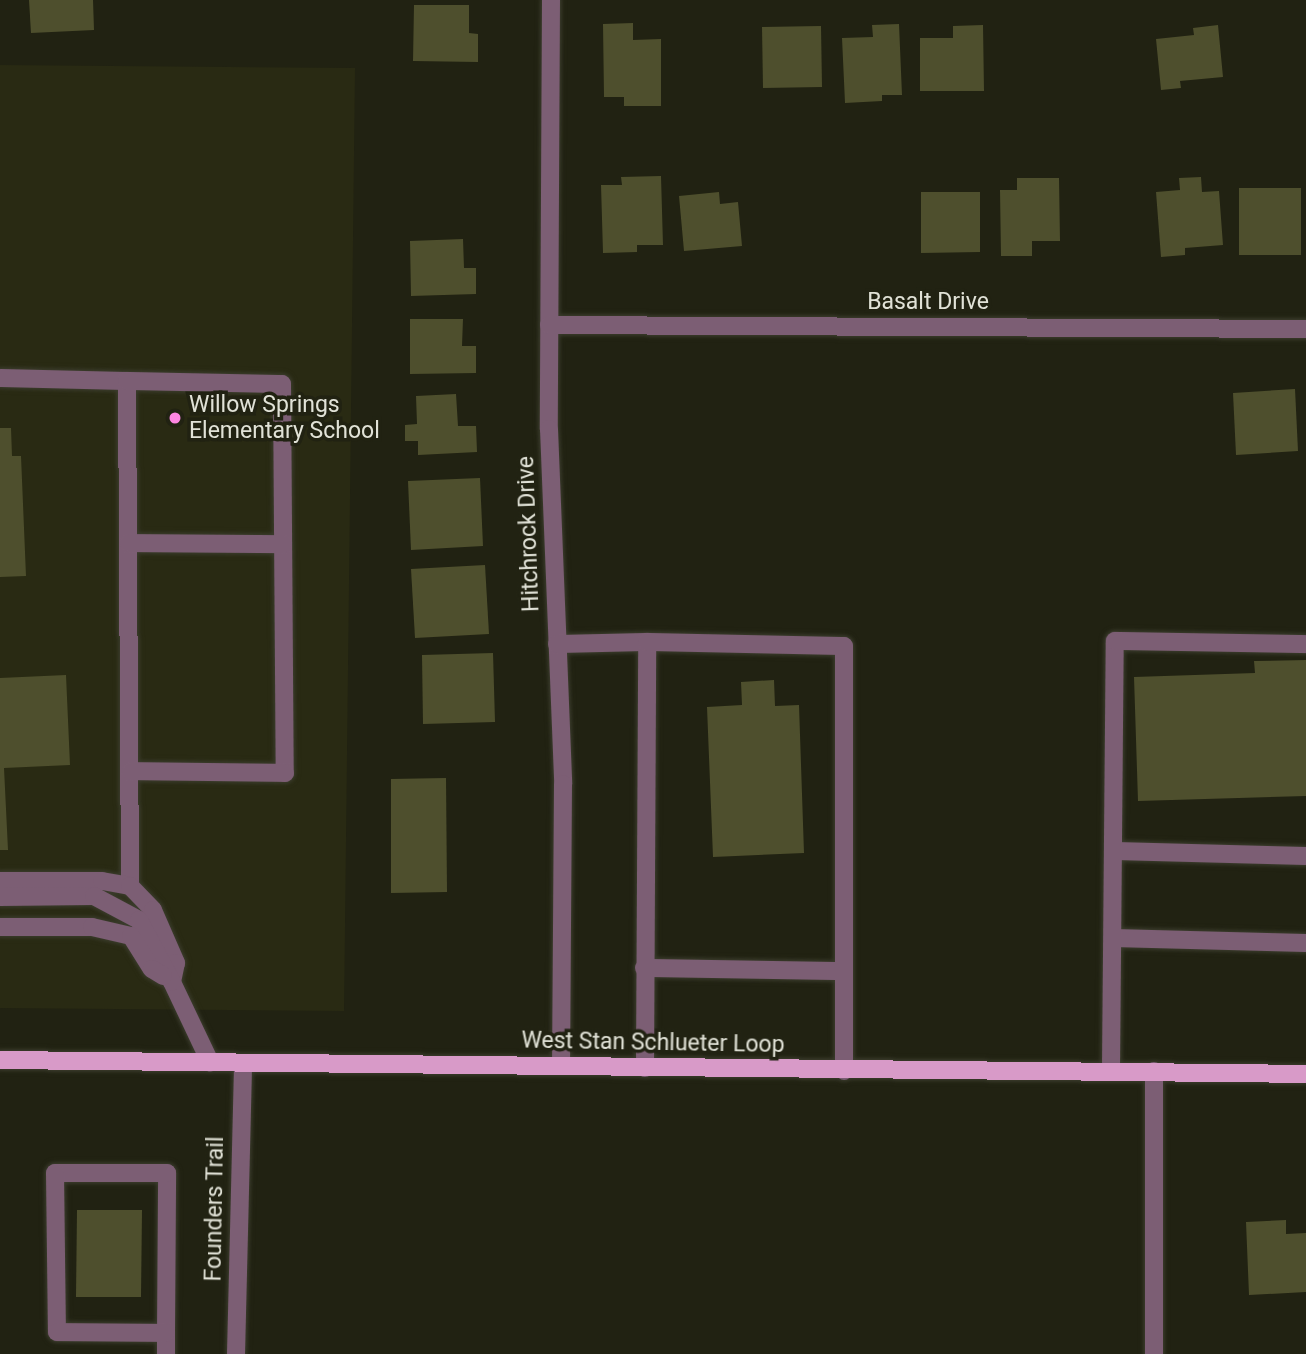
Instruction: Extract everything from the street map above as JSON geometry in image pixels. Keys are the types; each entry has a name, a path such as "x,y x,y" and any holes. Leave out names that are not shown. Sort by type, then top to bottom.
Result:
{"main road":[{"name":"West Stan Schlueter Loop","path":"0,1060 844,1071 1111,1069 1306,1074"}],"street":[{"name":"Hitchrock Drive","path":"551,0 549,325 563,784 561,1066"},
{"name":"Basalt Drive","path":"549,325 1306,329"},
{"path":"0,378 282,384 285,773 131,771"},
{"path":"127,381 130,886"},
{"path":"129,543 283,544"},
{"path":"1111,1069 1115,641 1306,644"},
{"path":"645,1068 647,642"},
{"path":"557,644 647,642 844,646 841,971 844,1071"},
{"path":"1115,852 1306,856"},
{"path":"0,881 102,881 130,886 153,910 176,963 172,982"},
{"path":"0,897 94,896 139,920 210,1062"},
{"path":"0,927 92,927 131,936 152,969 172,982"},
{"path":"1113,938 1306,943"},
{"path":"644,968 841,971"},
{"name":"Founders Trail","path":"236,1354 243,1065"},
{"path":"1154,1071 1154,1354"},
{"path":"166,1333 57,1332 55,1173 167,1173 166,1354"}],"shaded area":[{"name":"Willow Springs Elementary School","path":"0,65 355,68 344,1011 0,1008"}],"building":[{"path":"29,0 93,0 94,30 31,33"},
{"path":"414,5 469,5 469,33 478,34 478,62 413,61"},
{"path":"633,23 633,40 661,39 661,106 624,106 624,97 604,97 603,24"},
{"path":"899,24 902,95 882,95 882,101 845,103 842,38 873,37 872,25"},
{"path":"983,25 984,91 920,91 920,38 953,38 953,26"},
{"path":"1218,25 1223,77 1180,81 1181,88 1161,90 1156,39 1194,35 1193,28"},
{"path":"821,26 822,87 763,88 762,27"},
{"path":"661,176 663,245 637,245 637,252 603,253 601,185 622,185 621,177"},
{"path":"1201,177 1202,192 1219,191 1223,245 1185,248 1185,255 1161,257 1156,192 1180,190 1179,178"},
{"path":"1017,178 1059,178 1060,241 1032,241 1032,256 1001,256 1000,190 1017,190"},
{"path":"1239,188 1301,188 1301,255 1239,255"},
{"path":"719,192 720,204 738,202 742,246 684,251 679,196"},
{"path":"921,192 980,192 980,252 921,253"},
{"path":"463,239 464,268 476,268 476,294 411,296 410,241"},
{"path":"410,319 463,319 462,346 476,346 476,373 410,374"},
{"path":"1295,389 1298,451 1236,455 1233,393"},
{"path":"456,394 458,426 476,426 477,452 418,455 418,441 405,441 405,425 417,424 416,396"},
{"path":"0,428 11,428 12,456 21,456 26,576 0,577"},
{"path":"480,478 483,546 411,550 408,481"},
{"path":"485,565 489,634 415,638 411,569"},
{"path":"493,653 495,722 423,724 422,655"},
{"path":"1306,660 1306,796 1138,801 1134,677 1255,673 1254,661"},
{"path":"66,675 70,765 4,768 8,850 0,850 0,678"},
{"path":"774,680 775,706 799,705 804,853 713,857 707,707 742,705 741,682"},
{"path":"446,778 447,892 391,893 391,779"},
{"path":"77,1210 142,1210 141,1297 76,1297"},
{"path":"1286,1220 1286,1234 1306,1233 1306,1292 1249,1295 1246,1222"}],"place":[{"name":"Willow Springs Elementary School","path":"175,418"}]}
